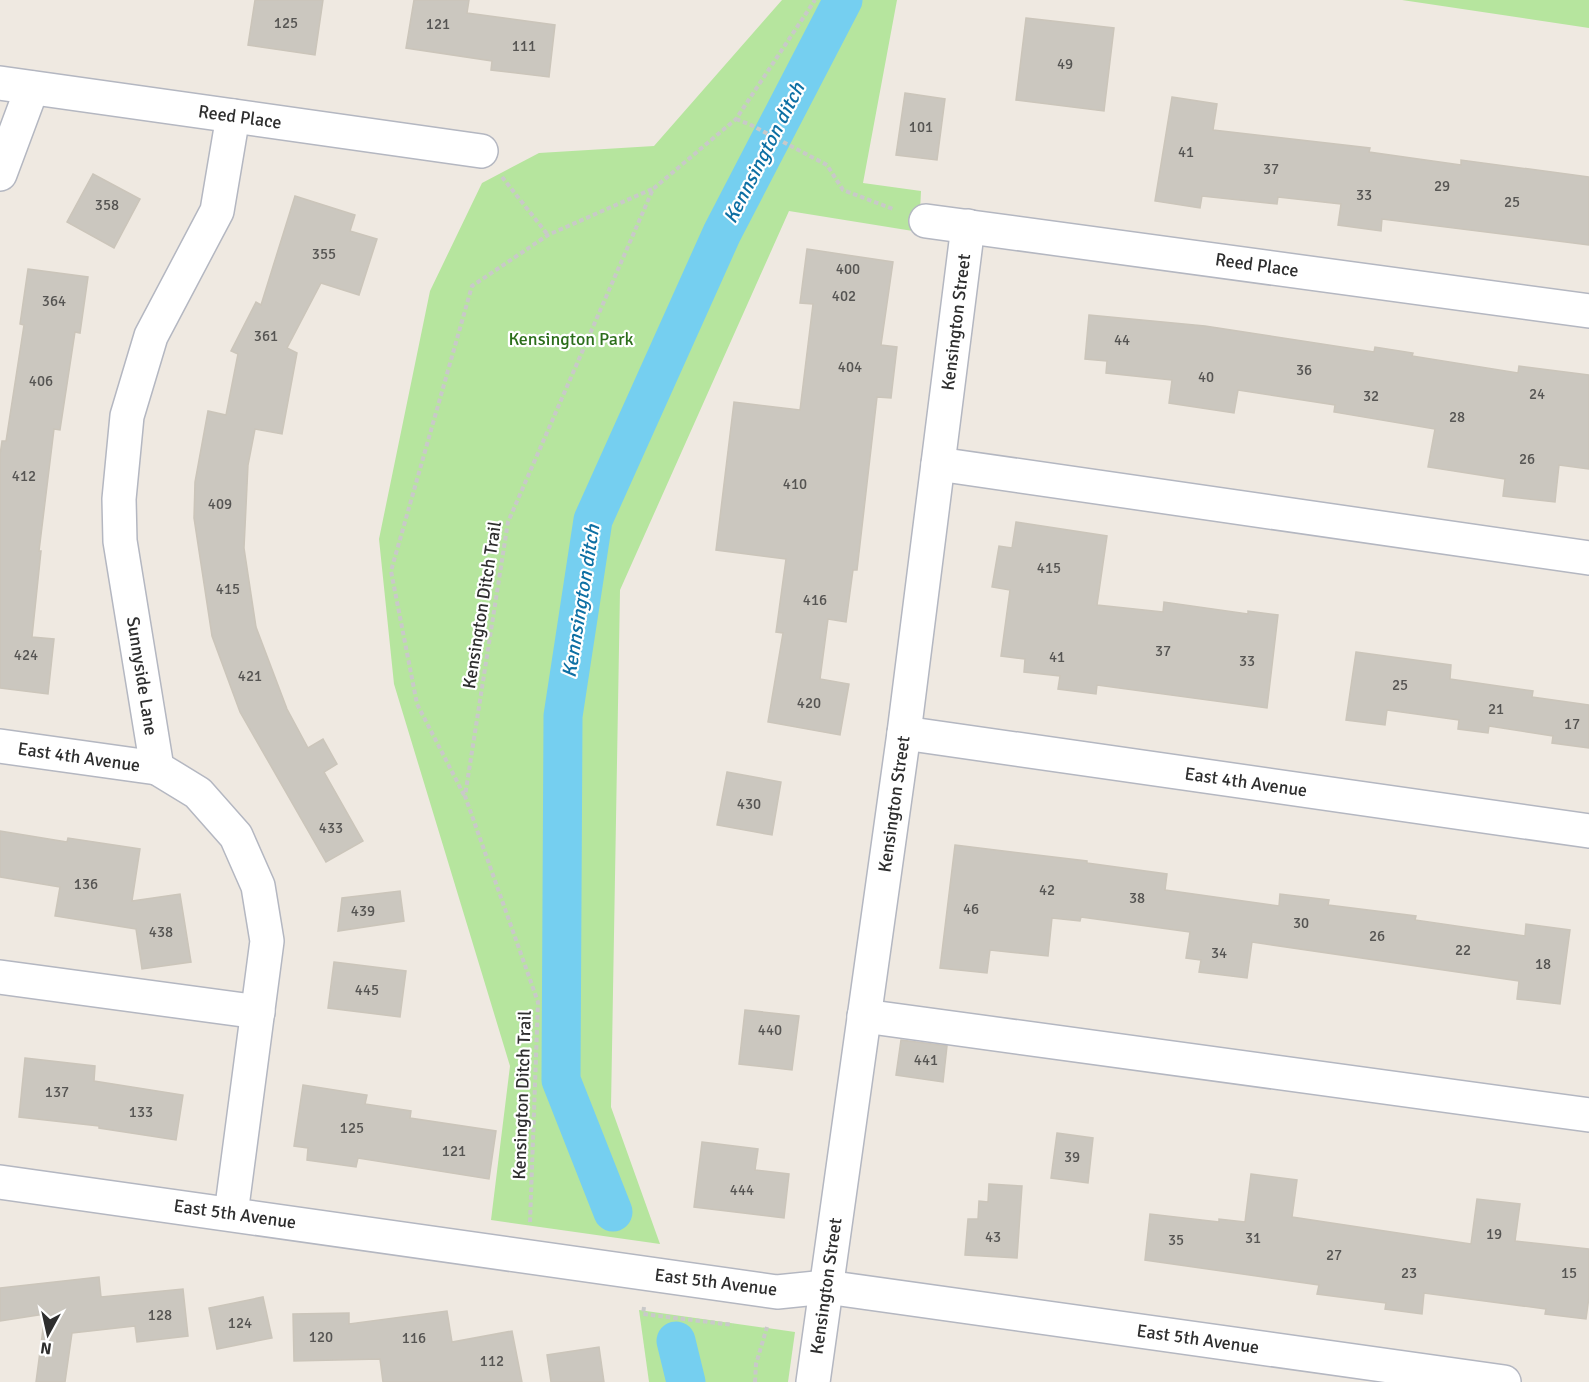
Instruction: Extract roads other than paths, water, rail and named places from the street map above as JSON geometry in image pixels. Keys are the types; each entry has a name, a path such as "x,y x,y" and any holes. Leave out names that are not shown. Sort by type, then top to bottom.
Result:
{"street":[{"name":"Reed Place","path":"0,83 481,151"},
{"path":"0,174 32,88"},
{"name":"Sunnyside Lane","path":"157,768 120,542 119,499 127,416 151,336 217,211 233,116"},
{"name":"Reed Place","path":"926,221 1589,311"},
{"name":"Kensington Street","path":"813,1382 904,733 968,226"},
{"path":"938,464 1589,558"},
{"name":"East 4th Avenue","path":"904,733 1589,831"},
{"name":"East 4th Avenue","path":"0,746 157,768"},
{"path":"157,768 198,793 229,828 236,837 258,886 267,941 231,1214"},
{"path":"0,977 258,1012"},
{"path":"864,1016 1589,1115"},
{"name":"East 5th Avenue","path":"0,1182 777,1292 826,1287 1504,1382"}],"waterway":[{"name":"Kennsington ditch","path":"613,1212 561,1080 563,716 593,520 722,233 843,0"},
{"name":"Kennsington ditch","path":"676,1341 686,1382"}],"park label":[{"name":"Kensington Park","path":"571,339"}]}
